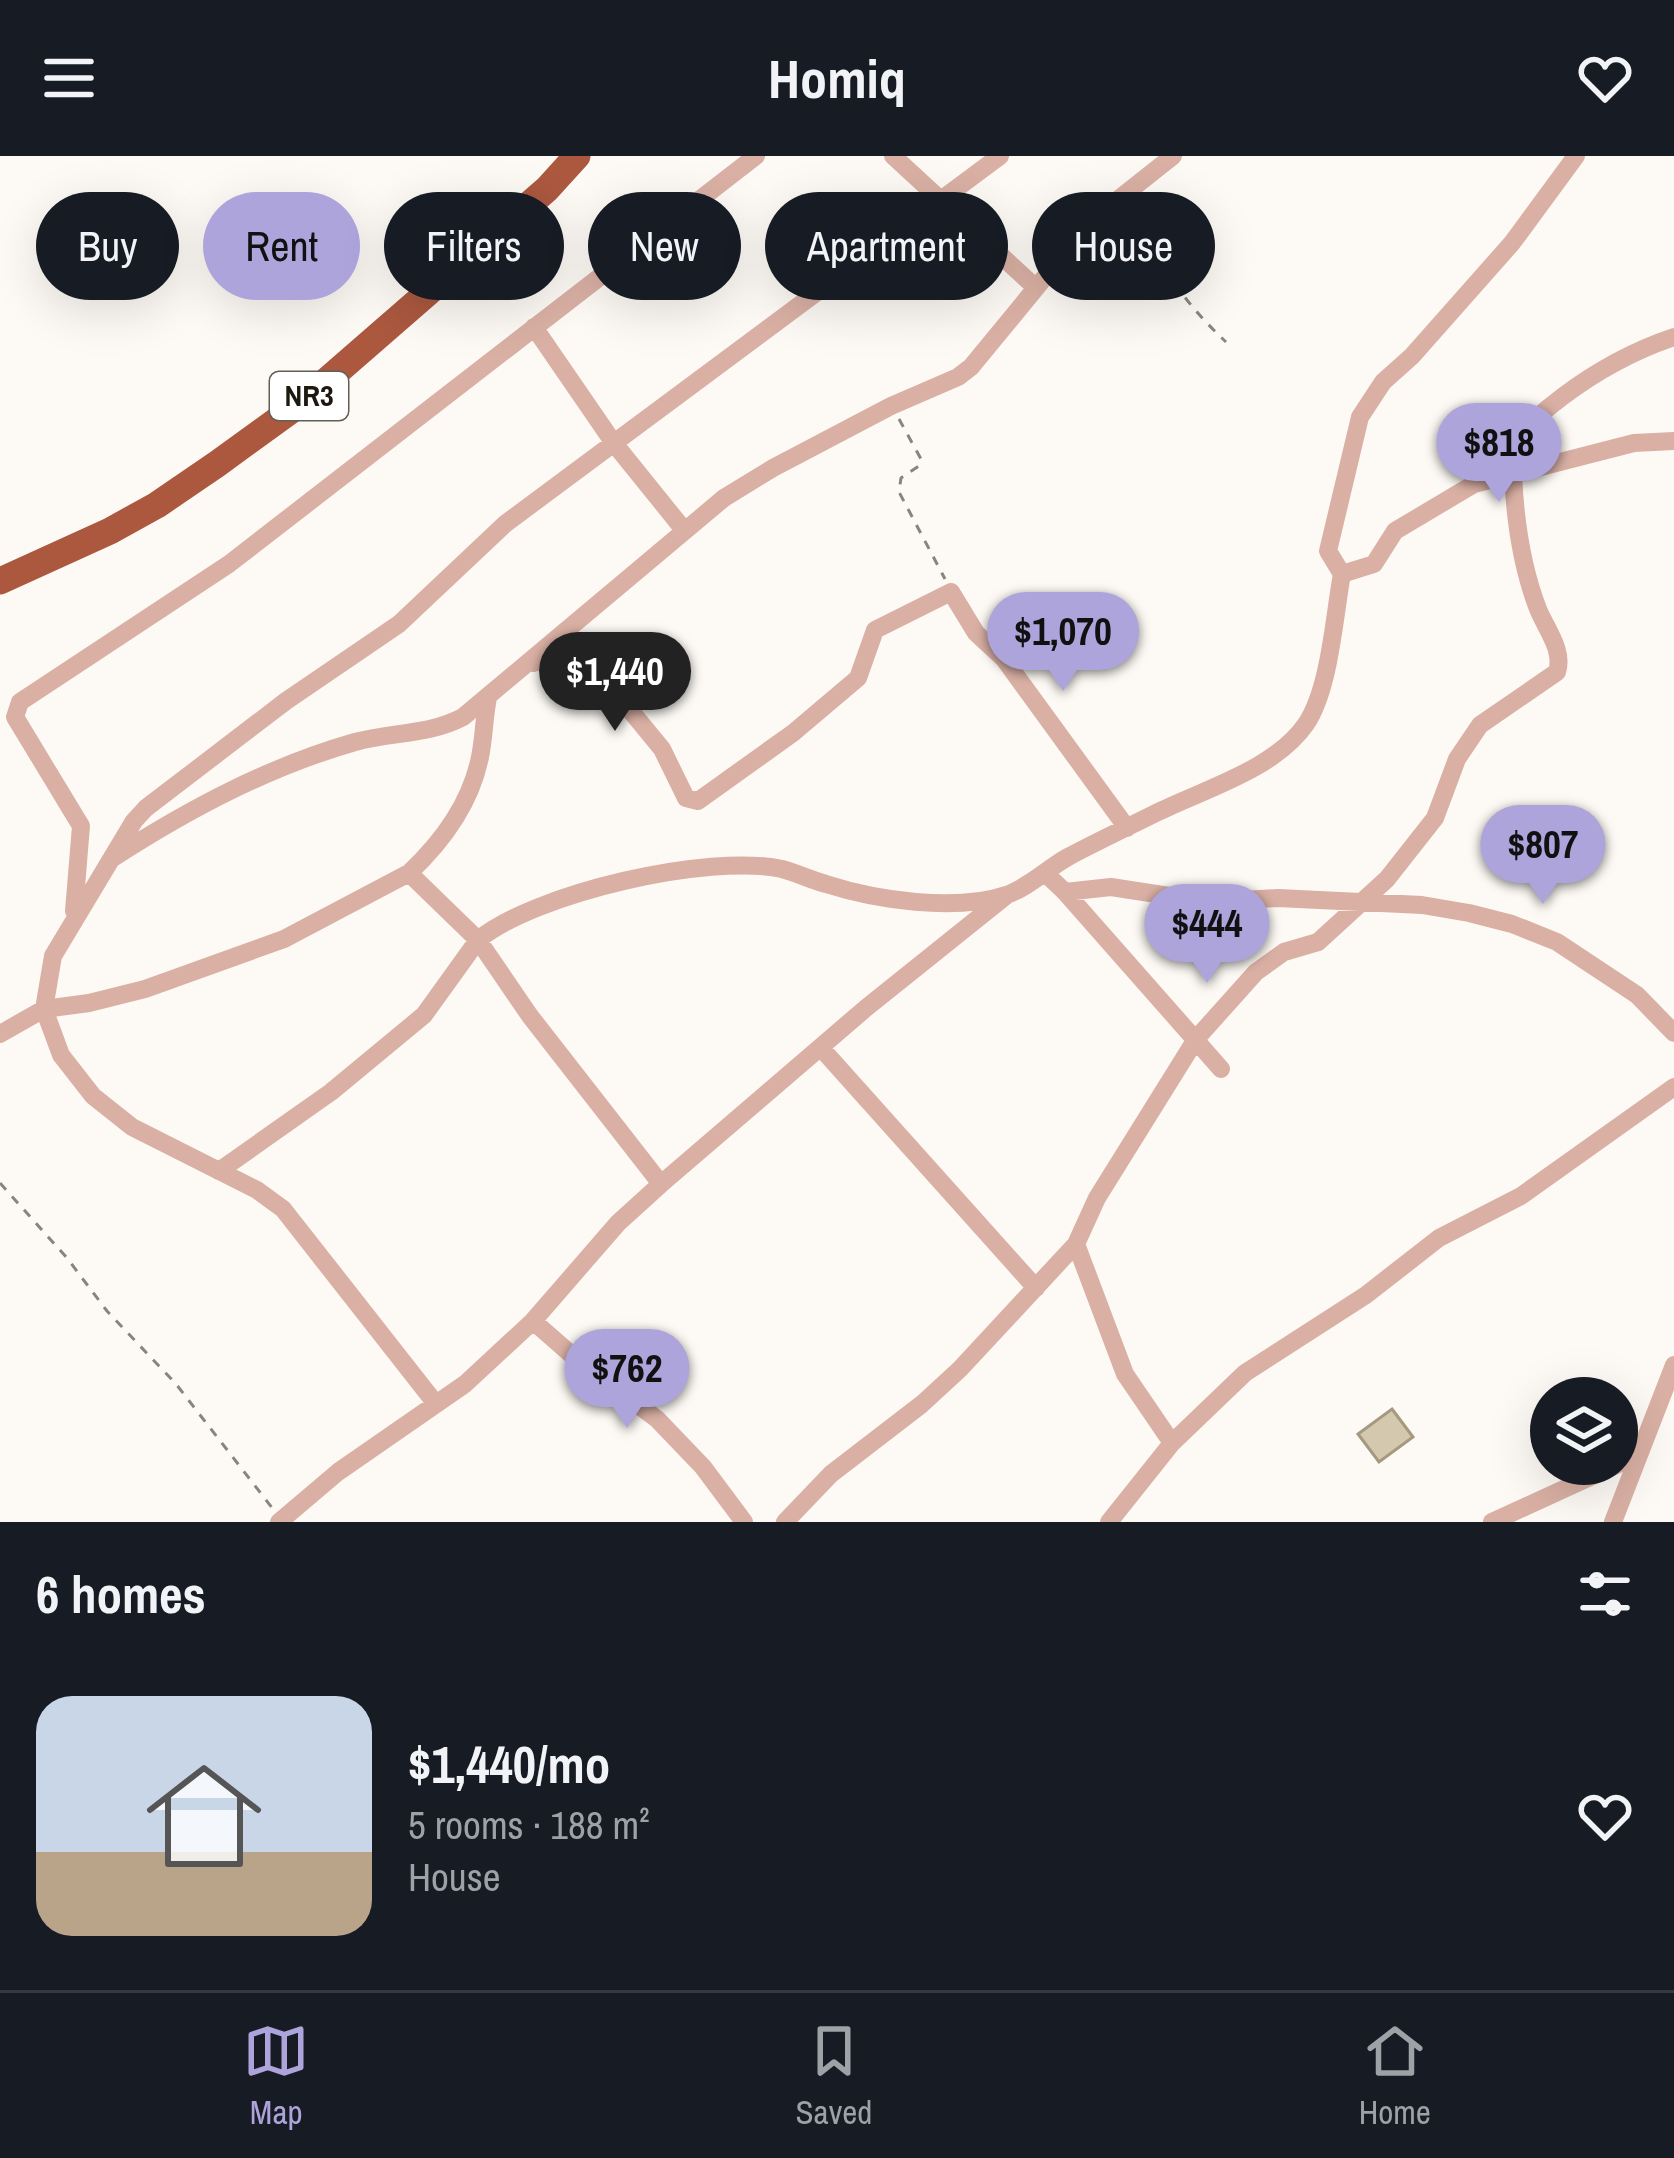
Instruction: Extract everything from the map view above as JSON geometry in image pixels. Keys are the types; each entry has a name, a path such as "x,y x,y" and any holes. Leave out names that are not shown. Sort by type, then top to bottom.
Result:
{"highway":[{"name":"NR3","path":"0,580 157,505 301,403 530,204 577,156"}],"street":[{"path":"73,919 83,834 15,717 15,708 229,564 756,156"},
{"path":"893,156 931,192"},
{"path":"950,192 1000,156"},
{"path":"1127,192 1173,156"},
{"path":"280,1521 338,1472 480,1372 533,1321 618,1223 661,1184 1007,895 1127,828 1257,764 1299,732 1316,702 1342,574 1328,551 1360,417 1383,382 1512,243 1576,156"},
{"path":"1008,262 1032,284"},
{"path":"109,860 175,818 248,781 355,742 442,728 488,698 724,498 891,406 958,377 1032,289"},
{"path":"436,1404 283,1209 257,1190 132,1127 93,1096 61,1055 44,1009 53,956 109,860 146,808 286,701 399,624 505,524 804,300"},
{"path":"534,327 613,442 684,530"},
{"path":"1474,484 1511,441 1557,401 1617,361 1674,338"},
{"path":"1342,574 1374,563 1395,532 1474,484 1634,443 1674,441"},
{"path":"785,1522 831,1474 922,1404 1076,1244 1097,1198 1196,1039 1256,972 1284,952 1318,942 1387,879 1436,818 1457,759 1480,725 1557,672 1559,656 1538,611 1522,556 1513,474"},
{"path":"523,666 569,650 580,651 662,749 686,798 698,801 858,679 874,630 951,592 976,633 1004,658 1127,828"},
{"path":"0,1034 44,1009 145,989 284,940 409,873 452,826 464,800 480,758 488,698"},
{"path":"218,1171 332,1092 424,1015 478,940 501,921 526,911 654,873 741,864 786,870 887,899 961,901 1007,895"},
{"path":"1045,872 1221,1070"},
{"path":"409,873 478,940 530,1016 661,1184"},
{"path":"1065,892 1111,886 1208,902 1278,898 1422,905 1512,923 1557,942 1637,994 1674,1033"},
{"path":"820,1048 1036,1288"},
{"path":"1109,1522 1172,1443 1245,1373 1366,1295 1439,1238 1521,1196 1674,1087"},
{"path":"1076,1244 1125,1374 1172,1443"},
{"path":"533,1321 657,1419 703,1467 744,1522"},
{"path":"1638,1455 1674,1365"},
{"path":"1653,1419 1674,1408"},
{"path":"1492,1522 1573,1485"},
{"path":"1613,1522 1627,1485"}],"path":[{"path":"1145,178 1157,254 1184,295 1226,342"},
{"path":"891,406 921,459 919,466 901,478 899,492 951,592"},
{"path":"0,1183 107,1311 176,1384 280,1521"}],"building":[{"path":"1392,1409 1413,1437 1379,1462 1358,1434"}]}
